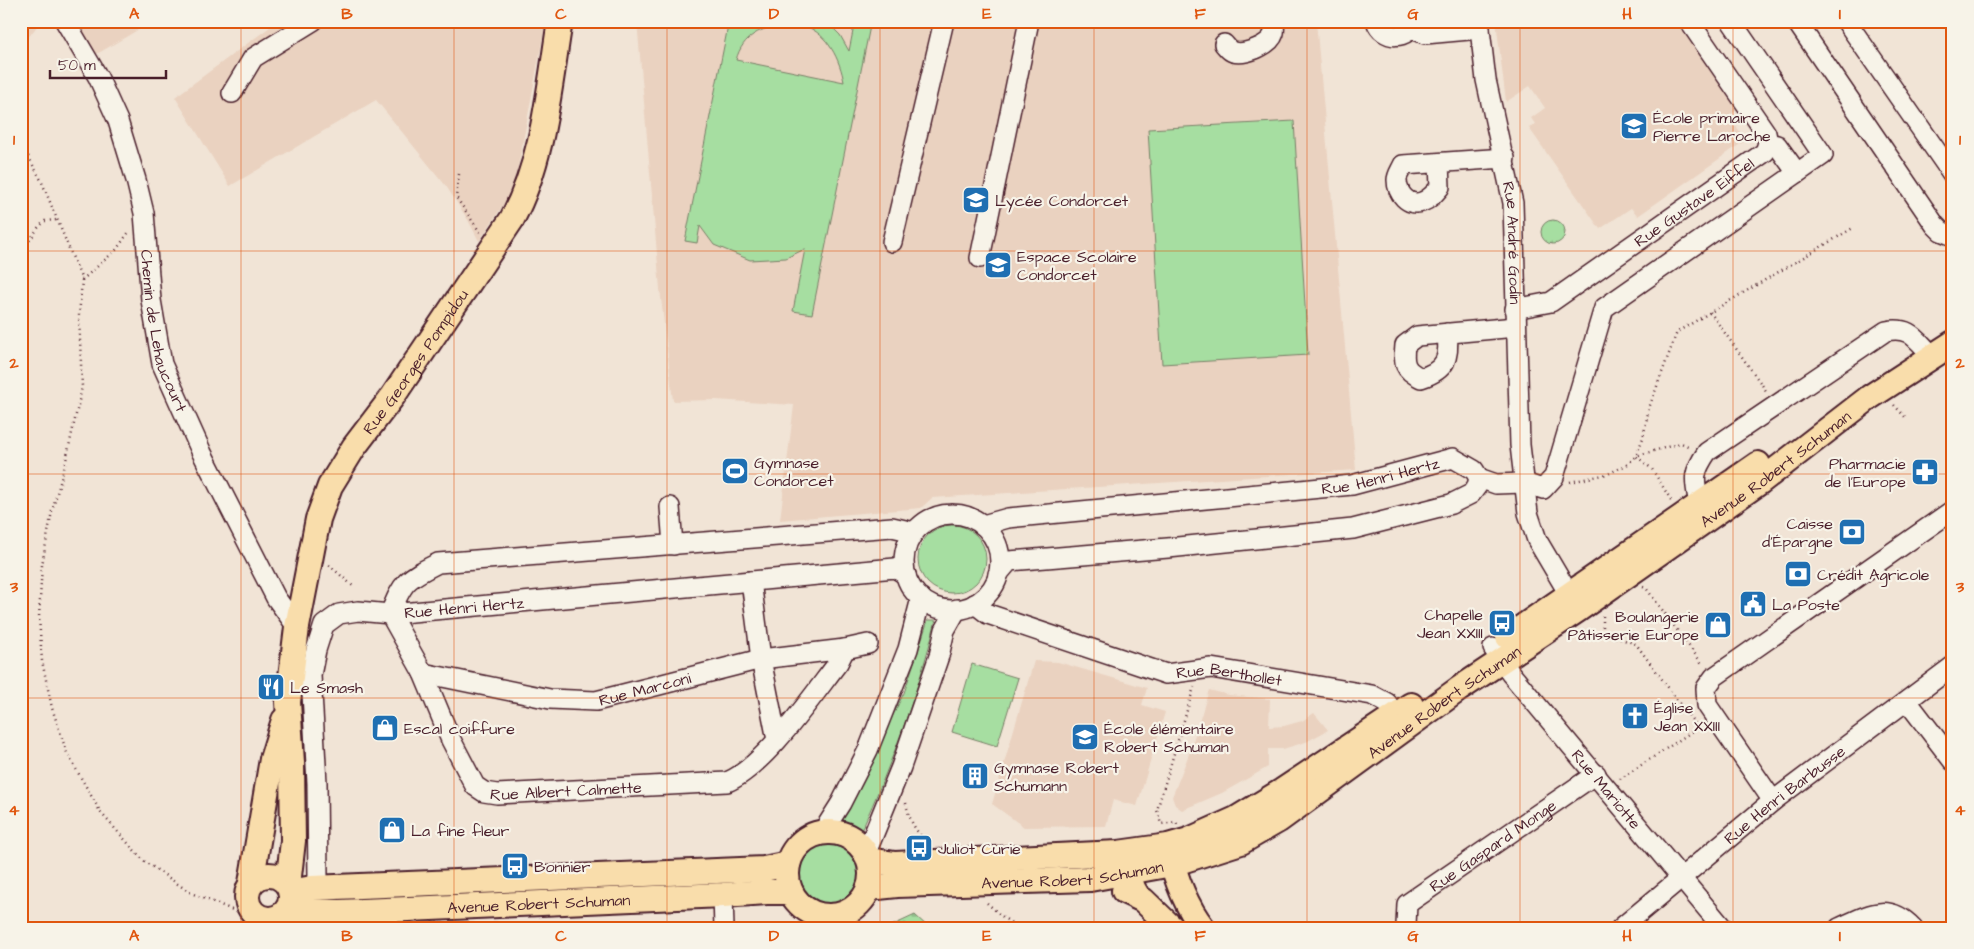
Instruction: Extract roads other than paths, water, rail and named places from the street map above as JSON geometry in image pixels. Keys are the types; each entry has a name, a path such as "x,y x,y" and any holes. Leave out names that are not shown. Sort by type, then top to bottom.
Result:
{"main road":[{"name":"Rue Georges Pompidou","path":"247,908 272,759 288,705 301,674 297,627 318,519 330,486 354,447 393,396 471,282 524,197 537,157 560,21"},
{"name":"Avenue Robert Schuman","path":"867,857 895,864 1118,853 1173,845 1227,846 1240,842 1279,820 1497,654 1574,602 1689,510 1809,427 1864,393 1953,330"},
{"name":"Avenue Robert Schuman","path":"1574,602 1601,594 1760,482 1870,397 1953,343"},
{"name":"Avenue Robert Schuman","path":"869,888 897,885 1090,879 1128,872 1173,845 1206,834 1236,820 1452,679 1497,654"},
{"name":"Rue Georges Pompidou","path":"285,907 293,841 292,763 288,705"},
{"path":"835,832 847,836 858,843 867,857 871,872 869,888 861,901 852,909 842,914 818,915 807,910 791,892 787,874 788,864 800,843 810,836 835,832"},
{"path":"293,841 296,861 302,869 318,880 343,887"},
{"path":"1173,845 1197,919"},
{"path":"1197,919 1190,894 1192,877 1203,862 1227,846"},
{"name":"Avenue Robert Schuman","path":"285,907 312,888 764,869 788,864"},
{"path":"1128,872 1132,888 1138,897"},
{"path":"261,876 279,877 285,907 274,919 262,918 247,908 261,876"},
{"path":"1090,879 1138,897 1172,928"},
{"name":"Avenue Robert Schuman","path":"285,907 355,919 791,892"}],"street":[{"name":"Chemin de Lehaucourt","path":"65,21 98,77 118,121 136,180 144,213 151,300 162,364 202,453 276,598 297,627"},
{"path":"232,93 253,58 313,21"},
{"path":"892,242 944,21"},
{"path":"980,258 1029,21"},
{"path":"1224,44 1233,52 1249,51 1271,38 1274,32 1274,21"},
{"name":"Rue André Godin","path":"1376,21 1381,30 1393,36 1407,34 1414,25 1425,34 1480,25 1486,80 1505,158 1515,219 1515,318 1520,445 1524,483 1532,528 1574,602"},
{"name":"Rue Gustave Eiffel","path":"1515,318 1551,302 1765,152 1768,143 1766,133 1689,21"},
{"path":"998,574 1000,561 998,547 983,525 969,517 953,514 931,519 914,532 907,546 904,560 906,575 912,587 921,598 938,607 957,609 975,604 989,591 998,574 1009,561 1206,545 1353,530 1451,504 1471,494 1477,486 1479,478 1496,484 1524,483 1543,488 1554,477 1604,308 1823,155 1731,21"},
{"path":"1796,21 1935,225 1941,231 1953,236"},
{"path":"1846,21 1953,175"},
{"path":"1768,143 1776,145 1797,173"},
{"name":"Rue André Godin","path":"1439,163 1505,158"},
{"name":"Rue André Godin","path":"1447,333 1515,318"},
{"path":"1689,510 1696,468 1707,452 1886,331 1895,329 1910,332 1926,349"},
{"name":"Rue Henri Hertz","path":"983,525 1008,518 1352,485 1453,458 1474,470 1479,478"},
{"path":"670,507 672,544"},
{"path":"1773,801 1707,705 1706,688 1714,676 1953,510"},
{"name":"Rue Henri Hertz","path":"906,575 895,568 390,614 400,589 414,575 438,564 892,527 914,532"},
{"path":"751,581 761,659 777,740"},
{"path":"822,833 841,803 868,750 908,649 921,598"},
{"name":"Rue Berthollet","path":"975,604 988,614 1166,674 1211,668 1372,695 1387,703 1396,715"},
{"path":"867,857 901,767 939,656 945,630 957,609"},
{"path":"318,880 317,783 312,698 301,674 316,650 324,626 339,614 358,612 390,614"},
{"name":"Rue Albert Calmette","path":"390,614 422,673 451,740 475,786 484,792 497,794 727,782 743,774 777,740 838,663 845,649"},
{"name":"Rue Marconi","path":"422,673 550,699 596,701 761,659 845,649 868,644"},
{"name":"Rue Mariotte","path":"1497,654 1723,928"},
{"name":"Rue Henri Barbusse","path":"1621,928 1773,801 1953,666"},
{"path":"288,705 312,698"},
{"path":"1907,701 1953,761"},
{"name":"Rue Gaspard Monge","path":"1407,928 1407,904 1602,781"},
{"path":"723,895 724,928"},
{"path":"1839,928 1866,916 1890,912 1904,918 1913,928"}],"place":[{"name":"École primaire Pierre Laroche","path":"1634,126"},
{"name":"Lycée Condorcet","path":"976,200"},
{"name":"Espace Scolaire Condorcet","path":"998,265"},
{"name":"Gymnase Condorcet","path":"735,471"},
{"name":"Pharmacie de l'Europe","path":"1925,472"},
{"name":"Caisse d'Épargne","path":"1852,532"},
{"name":"Crédit Agricole","path":"1798,574"},
{"name":"La Poste","path":"1753,604"},
{"name":"Chapelle Jean XXIII","path":"1502,623"},
{"name":"Boulangerie Pâtisserie Europe","path":"1718,625"},
{"name":"Le Smash","path":"271,687"},
{"name":"Église Jean XXIII","path":"1635,716"},
{"name":"Escal coiffure","path":"385,728"},
{"name":"École élémentaire Robert Schuman","path":"1085,737"},
{"name":"Gymnase Robert Schumann","path":"975,776"},
{"name":"La fine fleur","path":"392,830"},
{"name":"Juliot Curie","path":"919,848"},
{"name":"Bonnier","path":"515,866"}]}
